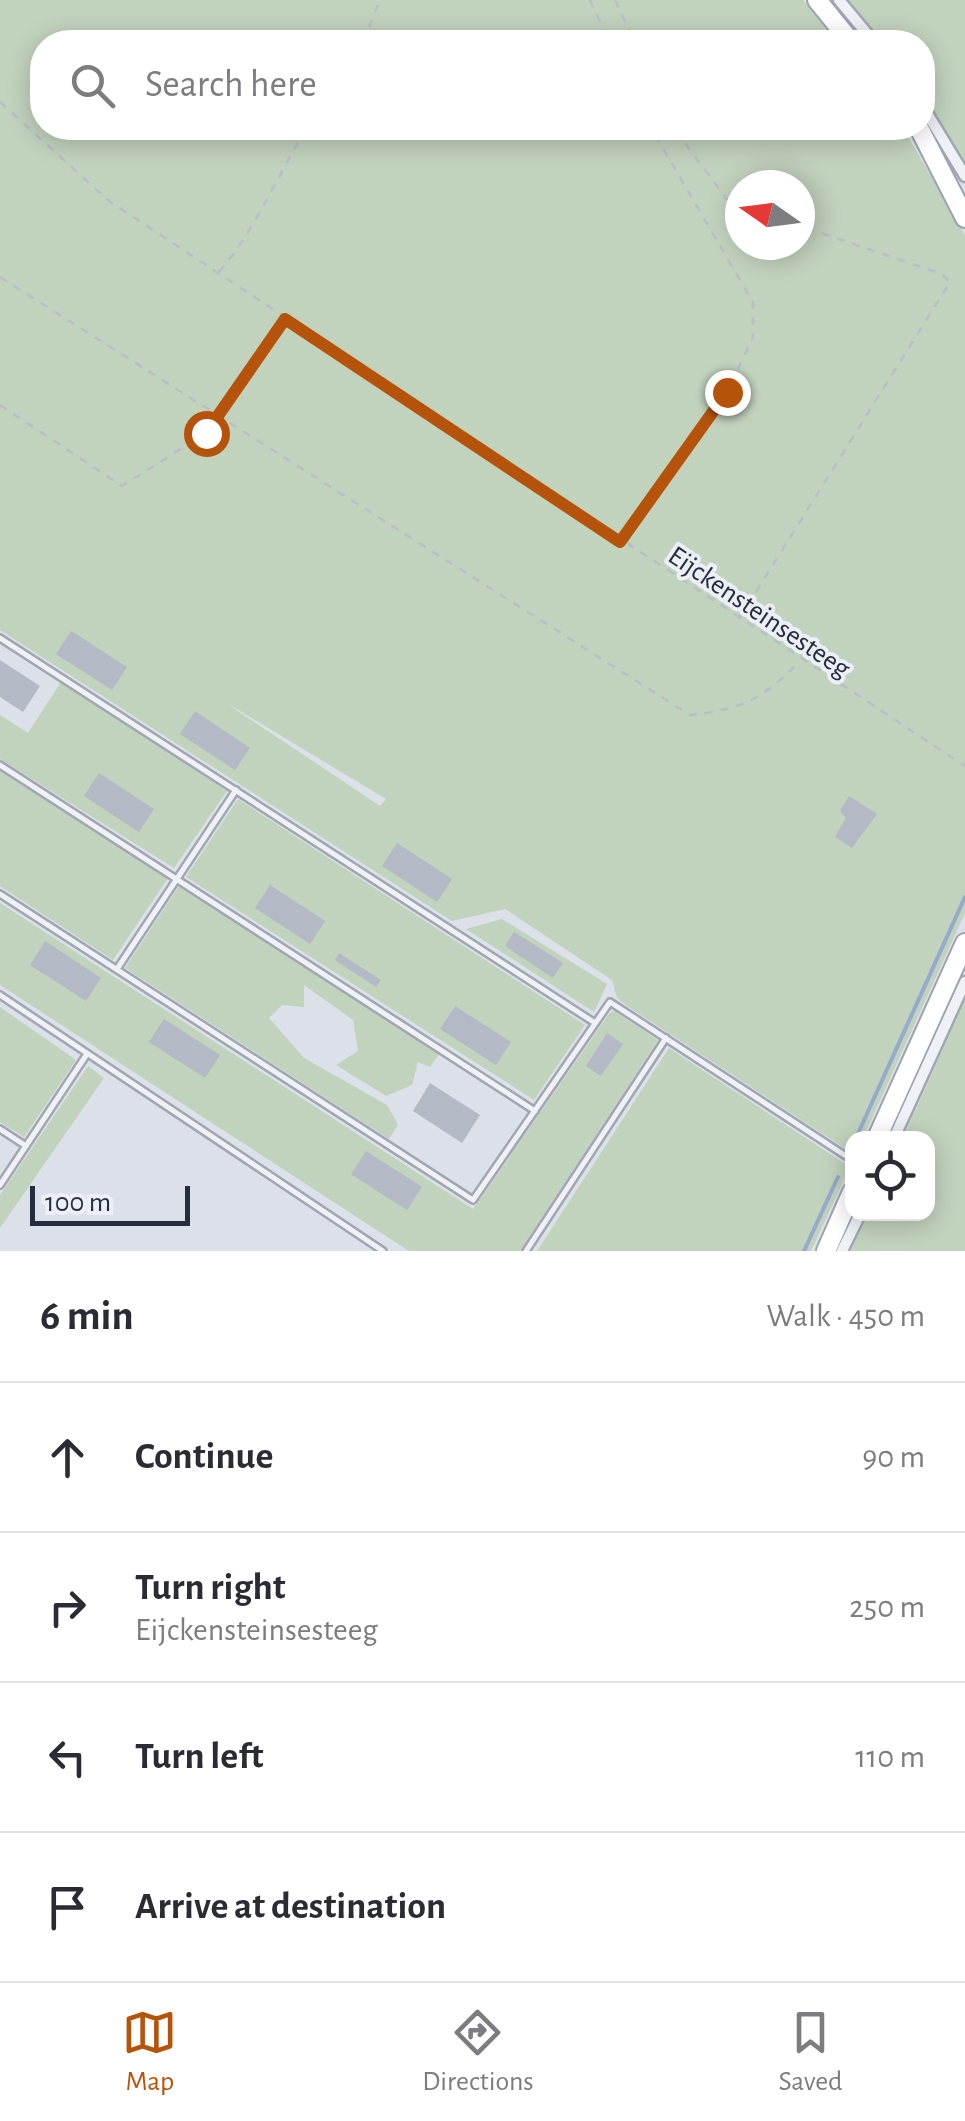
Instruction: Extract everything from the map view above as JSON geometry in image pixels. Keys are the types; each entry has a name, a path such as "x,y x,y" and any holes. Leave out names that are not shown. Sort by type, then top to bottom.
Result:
{"main road":[{"path":"817,0 841,30"},
{"path":"924,140 965,218"},
{"path":"880,1131 965,944"},
{"path":"826,1251 845,1208"}],"street":[{"path":"839,0 864,30"},
{"path":"935,126 965,176"},
{"path":"897,1131 965,982"},
{"path":"842,1251 857,1221"}],"lane":[{"path":"0,638 595,1023"},
{"path":"0,764 535,1111"},
{"path":"117,969 236,790"},
{"path":"0,894 473,1200 610,1002 845,1155"},
{"path":"0,995 383,1251"},
{"path":"526,1251 666,1038"},
{"path":"0,1184 88,1053"},
{"path":"0,1129 26,1146"}],"path":[{"path":"368,30 380,0"},
{"path":"590,0 604,30"},
{"path":"616,0 630,30"},
{"name":"Eijckensteinsesteeg","path":"0,102 30,129"},
{"name":"Eijckensteinsesteeg","path":"42,140 110,201 800,661 965,766"},
{"path":"218,273 248,240 258,209 276,187 301,140"},
{"path":"620,542 727,392 754,337 753,302 658,140"},
{"path":"685,140 725,197"},
{"path":"738,620 950,282 942,274 815,231"},
{"path":"0,278 690,715 743,708 768,692 800,661"},
{"path":"0,405 122,486 206,433 221,417 285,319"}],"green space":[{"path":"0,0 803,0 827,30 30,30 30,140 910,140 965,235 965,913 866,1131 845,1131 845,1148 630,1008 617,998 612,980 505,909 452,921 0,630","holes":["229,705 230,705 386,799 380,806"]},
{"path":"847,0 965,0 965,168 935,118 935,30 871,30"},
{"path":"61,682 227,791 174,868 0,759 0,715 28,733"},
{"path":"0,771 168,878 113,960 0,886"},
{"path":"238,799 585,1025 534,1100 186,877"},
{"path":"179,886 440,1053 430,1067 418,1062 412,1085 386,1096 336,1065 358,1051 353,1020 304,985 304,1007 282,1005 269,1018 304,1058 387,1105 398,1125 389,1139 125,968"},
{"path":"0,903 473,1209 609,1014 614,1011 658,1040 520,1251 409,1251 0,985"},
{"path":"502,919 607,984 594,1012 466,929"},
{"path":"965,1000 965,1251 851,1251 865,1221 935,1221 935,1131 906,1131"},
{"path":"0,1007 76,1060 24,1137 0,1122"},
{"path":"669,1048 845,1164 845,1178 811,1251 537,1251"},
{"path":"88,1066 104,1078 0,1228 0,1195"}],"building":[{"path":"71,631 127,667 112,690 56,654"},
{"path":"0,660 40,686 23,712 0,697"},
{"path":"195,711 250,748 235,770 180,734"},
{"path":"99,773 154,809 139,832 84,796"},
{"path":"849,796 877,814 852,848 835,837 846,818 840,811"},
{"path":"397,843 452,879 437,902 382,866"},
{"path":"270,885 325,921 310,944 255,908"},
{"path":"514,932 563,963 553,978 505,946"},
{"path":"45,941 101,978 86,1001 30,965"},
{"path":"339,953 381,980 376,987 335,960"},
{"path":"455,1006 511,1042 496,1065 440,1029"},
{"path":"164,1019 220,1055 205,1078 149,1042"},
{"path":"607,1033 623,1044 601,1076 586,1066"},
{"path":"430,1083 480,1115 462,1143 413,1111"},
{"path":"366,1151 422,1187 407,1210 351,1174"}],"waterway":[{"path":"859,1131 965,897"},
{"path":"804,1251 838,1177"}],"route":[{"path":"206,433 221,417 285,319 620,542 727,392"}]}
